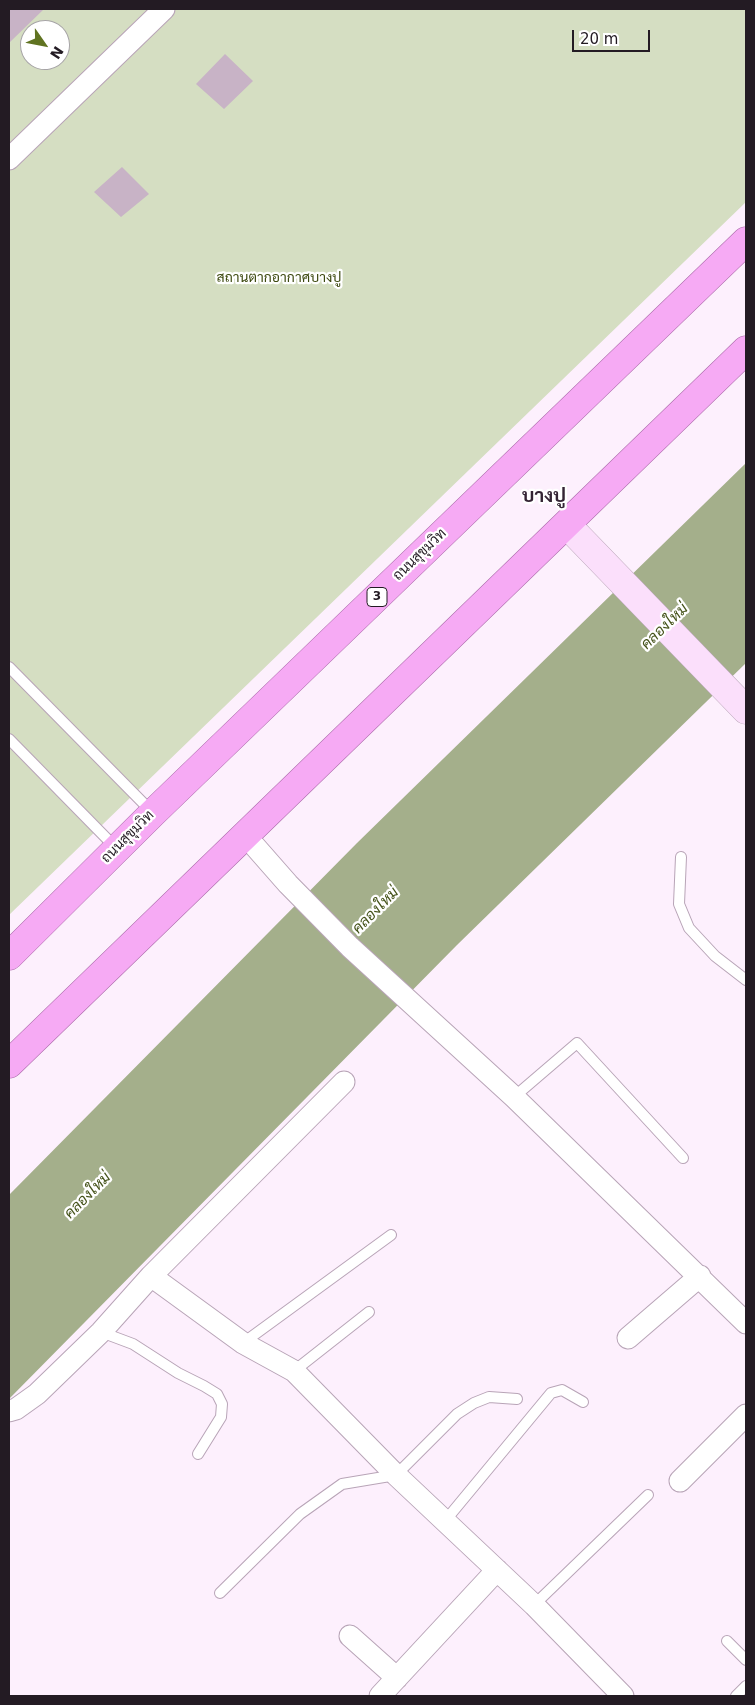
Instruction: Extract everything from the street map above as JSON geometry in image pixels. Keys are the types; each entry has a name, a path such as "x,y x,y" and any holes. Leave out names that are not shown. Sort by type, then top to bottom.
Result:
{"highway":[{"name":"ถนนสุขุมวิท","path":"9,956 153,812 746,241"},
{"path":"9,1064 746,350"}],"main road":[{"path":"567,525 738,702"}],"street":[{"path":"9,159 164,9"},
{"path":"245,835 288,884 350,948 514,1098 700,1276 746,1323"},
{"path":"9,1412 37,1394 100,1332 151,1276 344,1082"},
{"path":"151,1276 243,1343 294,1370 396,1475 534,1605 623,1696"},
{"path":"628,1338 700,1276"},
{"path":"680,1481 746,1415"},
{"path":"380,1696 497,1570"},
{"path":"350,1636 397,1678"}],"lane":[{"path":"9,667 153,812"},
{"path":"9,739 116,849"},
{"path":"681,856 679,904 689,928 715,956 746,980"},
{"path":"514,1098 577,1043 683,1158"},
{"path":"243,1343 391,1235"},
{"path":"294,1370 369,1312"},
{"path":"100,1332 133,1344 178,1373 217,1394 222,1404 221,1417 198,1454"},
{"path":"444,1521 551,1393 562,1390 583,1402"},
{"path":"220,1593 300,1514 342,1484 396,1475 457,1414 474,1403 489,1398 517,1399"},
{"path":"534,1605 648,1495"},
{"path":"727,1641 746,1660"},
{"path":"736,1696 746,1686"}],"green space":[{"name":"สถานตากอากาศบางปู","path":"9,9 746,9 746,202 9,915"}],"water":[{"name":"คลองใหม่","path":"746,463 746,663 457,945 9,1399 9,1195 357,843"}],"building":[{"path":"9,9 44,9 33,20 20,20 20,32 9,43"},
{"path":"225,54 253,81 224,109 196,84"},
{"path":"122,167 149,194 121,217 94,192"}],"district":[{"name":"บางปู","path":"544,497"}]}
